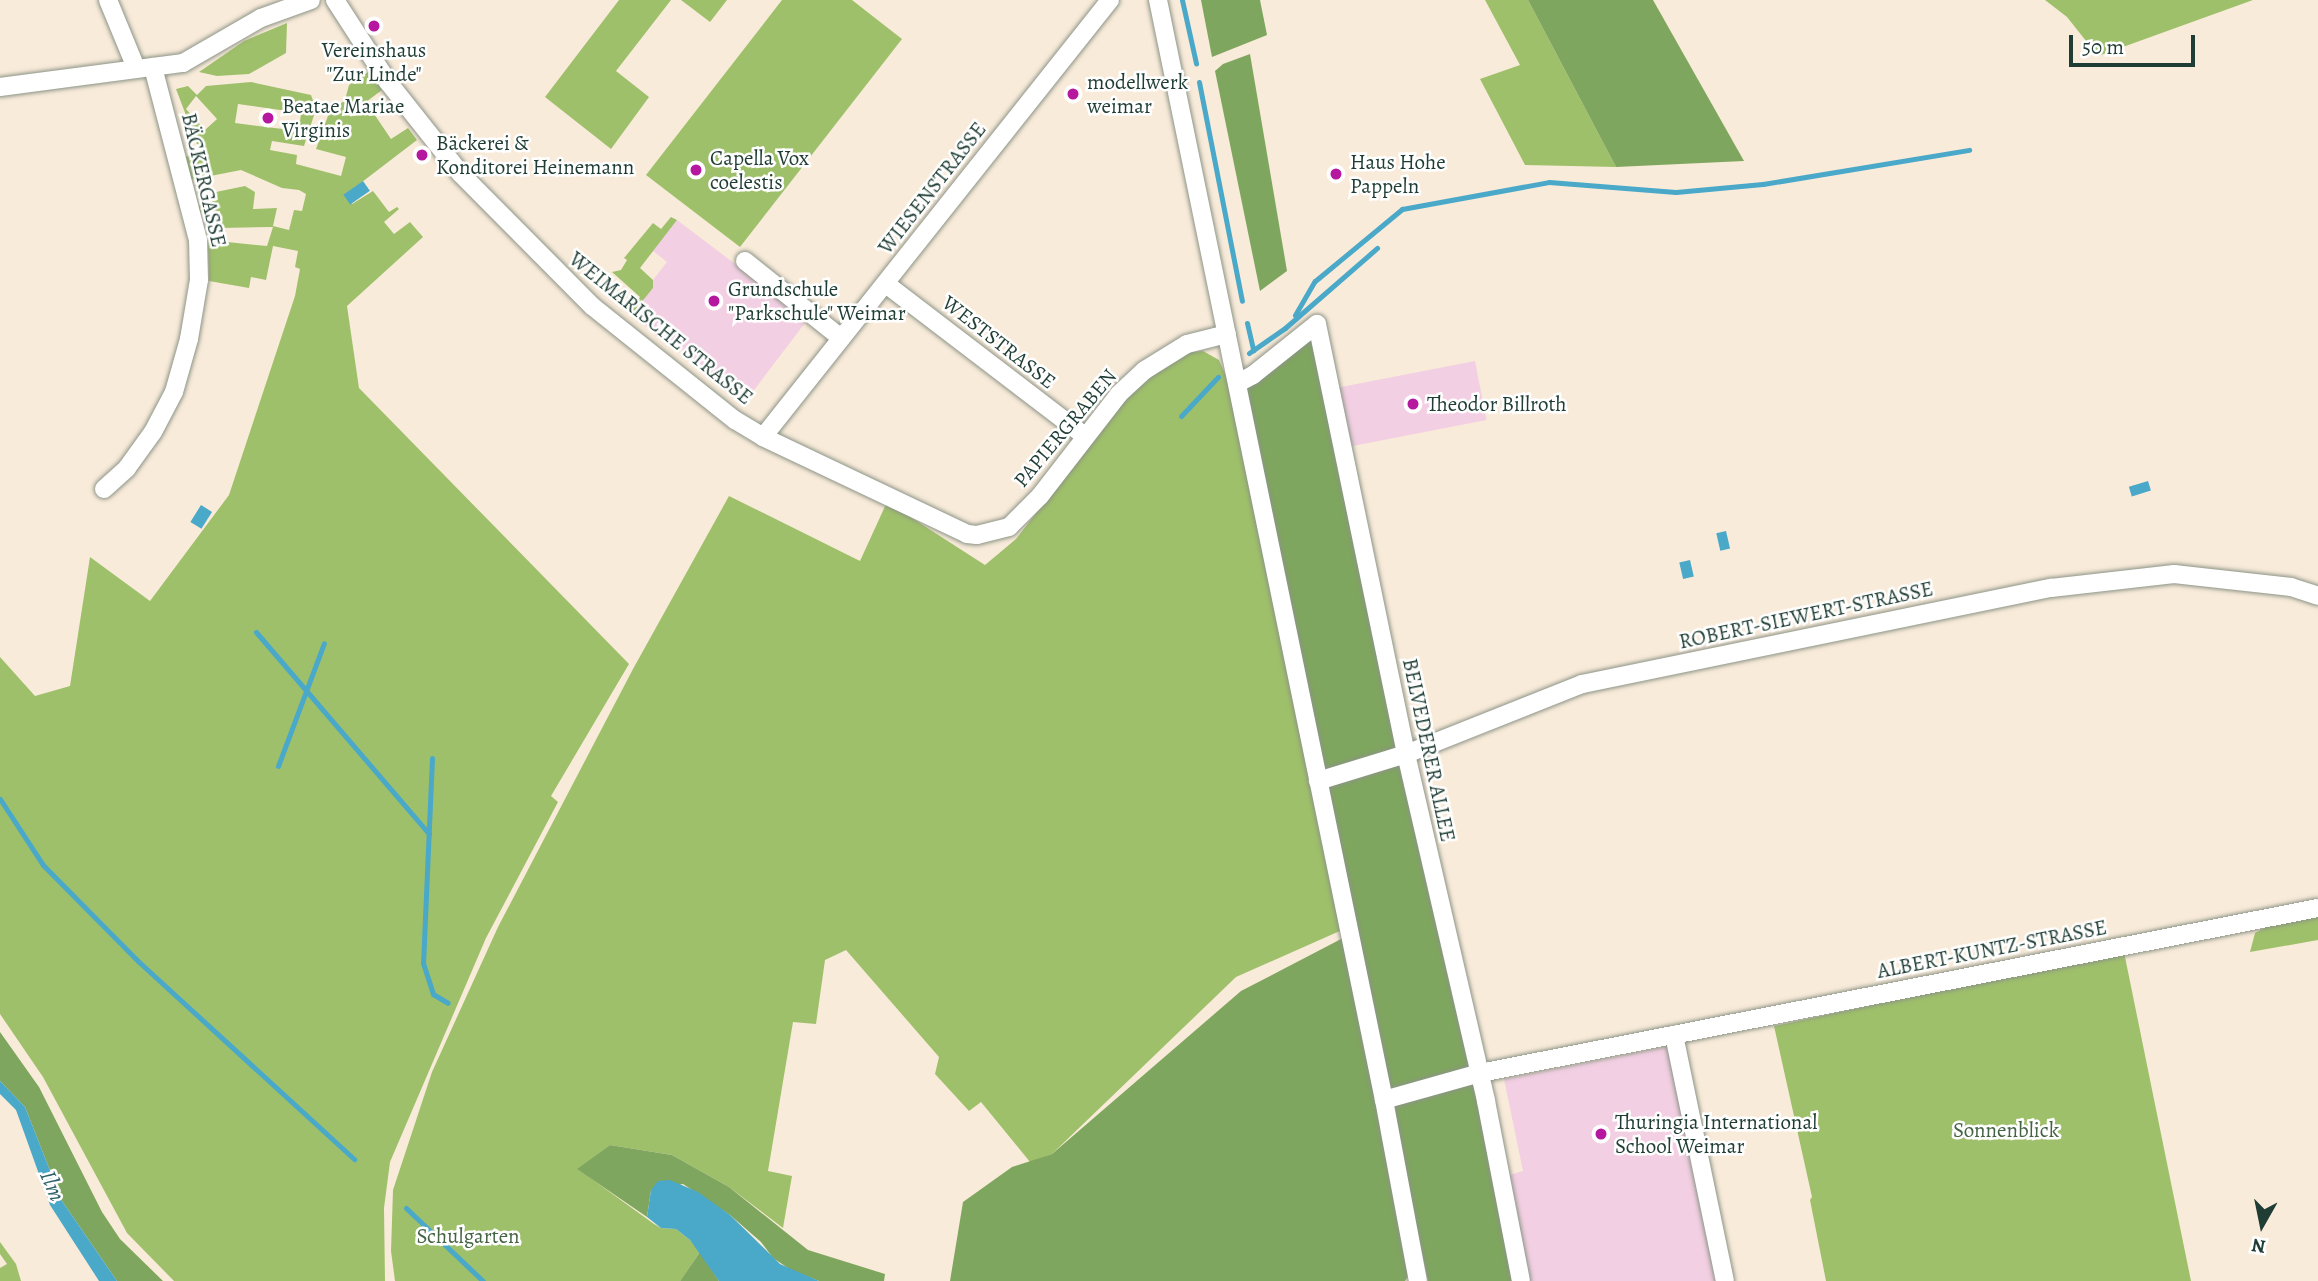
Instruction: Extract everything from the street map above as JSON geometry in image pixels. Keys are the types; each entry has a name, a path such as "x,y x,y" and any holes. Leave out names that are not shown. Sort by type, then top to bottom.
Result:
{"street":[{"name":"BÄCKERGASSE","path":"104,489 127,468 153,432 174,392 190,338 199,280 198,240 144,68 108,0"},
{"path":"0,87 183,63 261,18 309,0"},
{"name":"WEIMARISCHE STRASSE","path":"335,0 388,82 460,173 520,237 624,332 712,402 763,437 945,525 977,535"},
{"name":"WIESENSTRASSE","path":"763,437 1110,0"},
{"path":"1158,0 1384,1100 1418,1281"},
{"path":"745,261 841,338"},
{"name":"WESTSTRASSE","path":"886,284 1085,436"},
{"name":"BELVEDERER ALLEE","path":"1238,383 1253,375 1317,324 1406,754 1480,1073 1521,1281"},
{"name":"PAPIERGRABEN","path":"977,535 1009,527 1040,496 1118,394 1145,370 1187,344 1227,334"},
{"name":"ROBERT-SIEWERT-STRASSE","path":"1318,781 1406,754 1582,684 2051,588 2174,574 2291,587 2318,596"},
{"name":"ALBERT-KUNTZ-STRASSE","path":"1384,1100 1480,1073 2318,908"},
{"path":"1674,1035 1725,1281"}],"shaded area":[{"name":"Grundschule \"Parkschule\" Weimar","path":"677,220 808,319 745,402 666,337 663,340 632,314 653,288 653,280 667,262 653,251"},
{"name":"Theodor Billroth","path":"1475,361 1486,420 1350,446 1339,388"},
{"name":"Thuringia International School Weimar","path":"1670,1046 1716,1281 1526,1281 1506,1176 1523,1171 1504,1079"}],"green space":[{"path":"619,0 671,0 616,71 649,97 611,149 545,97"},
{"path":"681,0 727,0 710,22"},
{"path":"782,0 852,0 902,39 740,247 646,175"},
{"path":"1201,0 1260,0 1267,35 1212,57"},
{"path":"1485,0 1528,0 1616,167 1525,165 1480,79 1520,65"},
{"path":"1528,0 1653,0 1744,161 1616,167"},
{"path":"2045,0 2253,0 2098,56 2067,17"},
{"path":"287,23 286,53 249,74 217,76 199,72 244,41"},
{"path":"1250,54 1287,271 1260,291 1215,71 1223,64"},
{"path":"368,72 382,90 366,102 391,139 408,128 417,140 345,195 352,204 373,191 389,212 397,207 399,209 384,222 394,234 410,222 423,237 347,306 359,388 629,664 551,796 558,802 486,938 390,1162 384,1208 385,1281 174,1281 127,1233 43,1077 0,1014 0,657 35,696 70,686 90,557 150,601 229,495 295,296 300,269 295,267 298,251 273,246 266,280 251,277 249,288 209,281 208,240 267,246 273,227 221,228 220,211 198,212 197,206 218,200 216,192 245,186 255,192 253,209 277,208 273,226 289,230 294,210 302,211 306,194 299,190 282,188 241,170 190,180 185,157 200,152 176,89 188,86 197,95 206,86 251,82 311,95 316,109 304,146 272,141 270,150 297,155 296,164 341,176 346,157 316,149 329,113 345,100 349,85","holes":["196,96 217,119 205,130 186,109","238,104 301,113 299,131 235,123"]},
{"path":"671,217 677,220 640,268 653,280 653,288 632,314 628,312 640,297 612,272 621,270 627,260 624,258 653,223 661,229"},
{"path":"1314,331 1475,1086 1512,1281 1428,1281 1391,1108 1245,387"},
{"name":"Schulgarten","path":"1203,351 1219,360 1227,378 1342,930 1236,977 1052,1154 1030,1162 981,1102 969,1111 935,1074 939,1057 846,950 825,960 816,1024 793,1022 768,1171 792,1176 783,1228 729,1187 672,1155 610,1145 578,1169 654,1224 661,1228 676,1229 690,1240 700,1252 680,1281 395,1281 391,1251 393,1190 432,1072 498,927 633,669 729,496 860,561 887,502 985,565 1016,539 1125,399 1166,365 1190,352"},
{"path":"2318,915 2318,940 2250,952 2255,933 2266,927"},
{"path":"1343,938 1411,1272 1405,1281 950,1281 963,1202 1012,1167 1052,1154 1241,991"},
{"name":"Sonnenblick","path":"2124,952 2191,1281 1826,1281 1810,1200 1812,1197 1774,1026"},
{"path":"0,1032 39,1087 102,1212 120,1239 163,1281 117,1281 62,1201 25,1107 0,1081"},
{"path":"610,1145 672,1155 729,1187 808,1250 885,1274 884,1281 819,1281 791,1270 773,1258 761,1242 730,1215 683,1184 651,1190 647,1217 577,1169"},
{"path":"0,1242 16,1264 21,1281 0,1281 0,1268 7,1264 0,1254"},
{"path":"700,1252 719,1281 680,1281"}],"water":[{"path":"363,181 370,191 350,205 343,195"},
{"path":"2148,481 2151,491 2132,496 2129,487"},
{"path":"201,505 212,512 201,529 190,522"},
{"path":"1726,531 1730,549 1720,551 1716,533"},
{"path":"1690,560 1694,577 1683,579 1679,562"},
{"name":"Ilm","path":"0,1081 25,1107 62,1201 117,1281 99,1281 50,1205 16,1110 0,1094"},
{"path":"670,1180 698,1192 730,1215 780,1264 819,1281 719,1281 690,1240 676,1229 661,1228 647,1217 651,1190 658,1181"}],"waterway":[{"path":"1182,0 1196,63"},
{"path":"1199,82 1242,301"},
{"path":"1295,315 1315,281 1402,209 1549,182 1676,192 1763,184 1969,150"},
{"path":"1249,353 1285,328 1377,248"},
{"path":"1247,323 1253,350"},
{"path":"1181,416 1218,377"},
{"path":"256,632 429,834"},
{"path":"278,766 324,643"},
{"path":"432,758 423,963 433,994 448,1003"},
{"path":"0,799 43,865 139,962 354,1159"},
{"path":"406,1208 483,1281"}],"place":[{"name":"Vereinshaus \"Zur Linde\"","path":"374,26"},
{"name":"modellwerk weimar","path":"1073,94"},
{"name":"Beatae Mariae Virginis","path":"268,118"},
{"name":"Bäckerei & Konditorei Heinemann","path":"422,155"},
{"name":"Capella Vox coelestis","path":"696,170"},
{"name":"Haus Hohe Pappeln","path":"1336,174"},
{"name":"Grundschule \"Parkschule\" Weimar","path":"714,301"},
{"name":"Theodor Billroth","path":"1413,404"},
{"name":"Thuringia International School Weimar","path":"1601,1134"}]}
